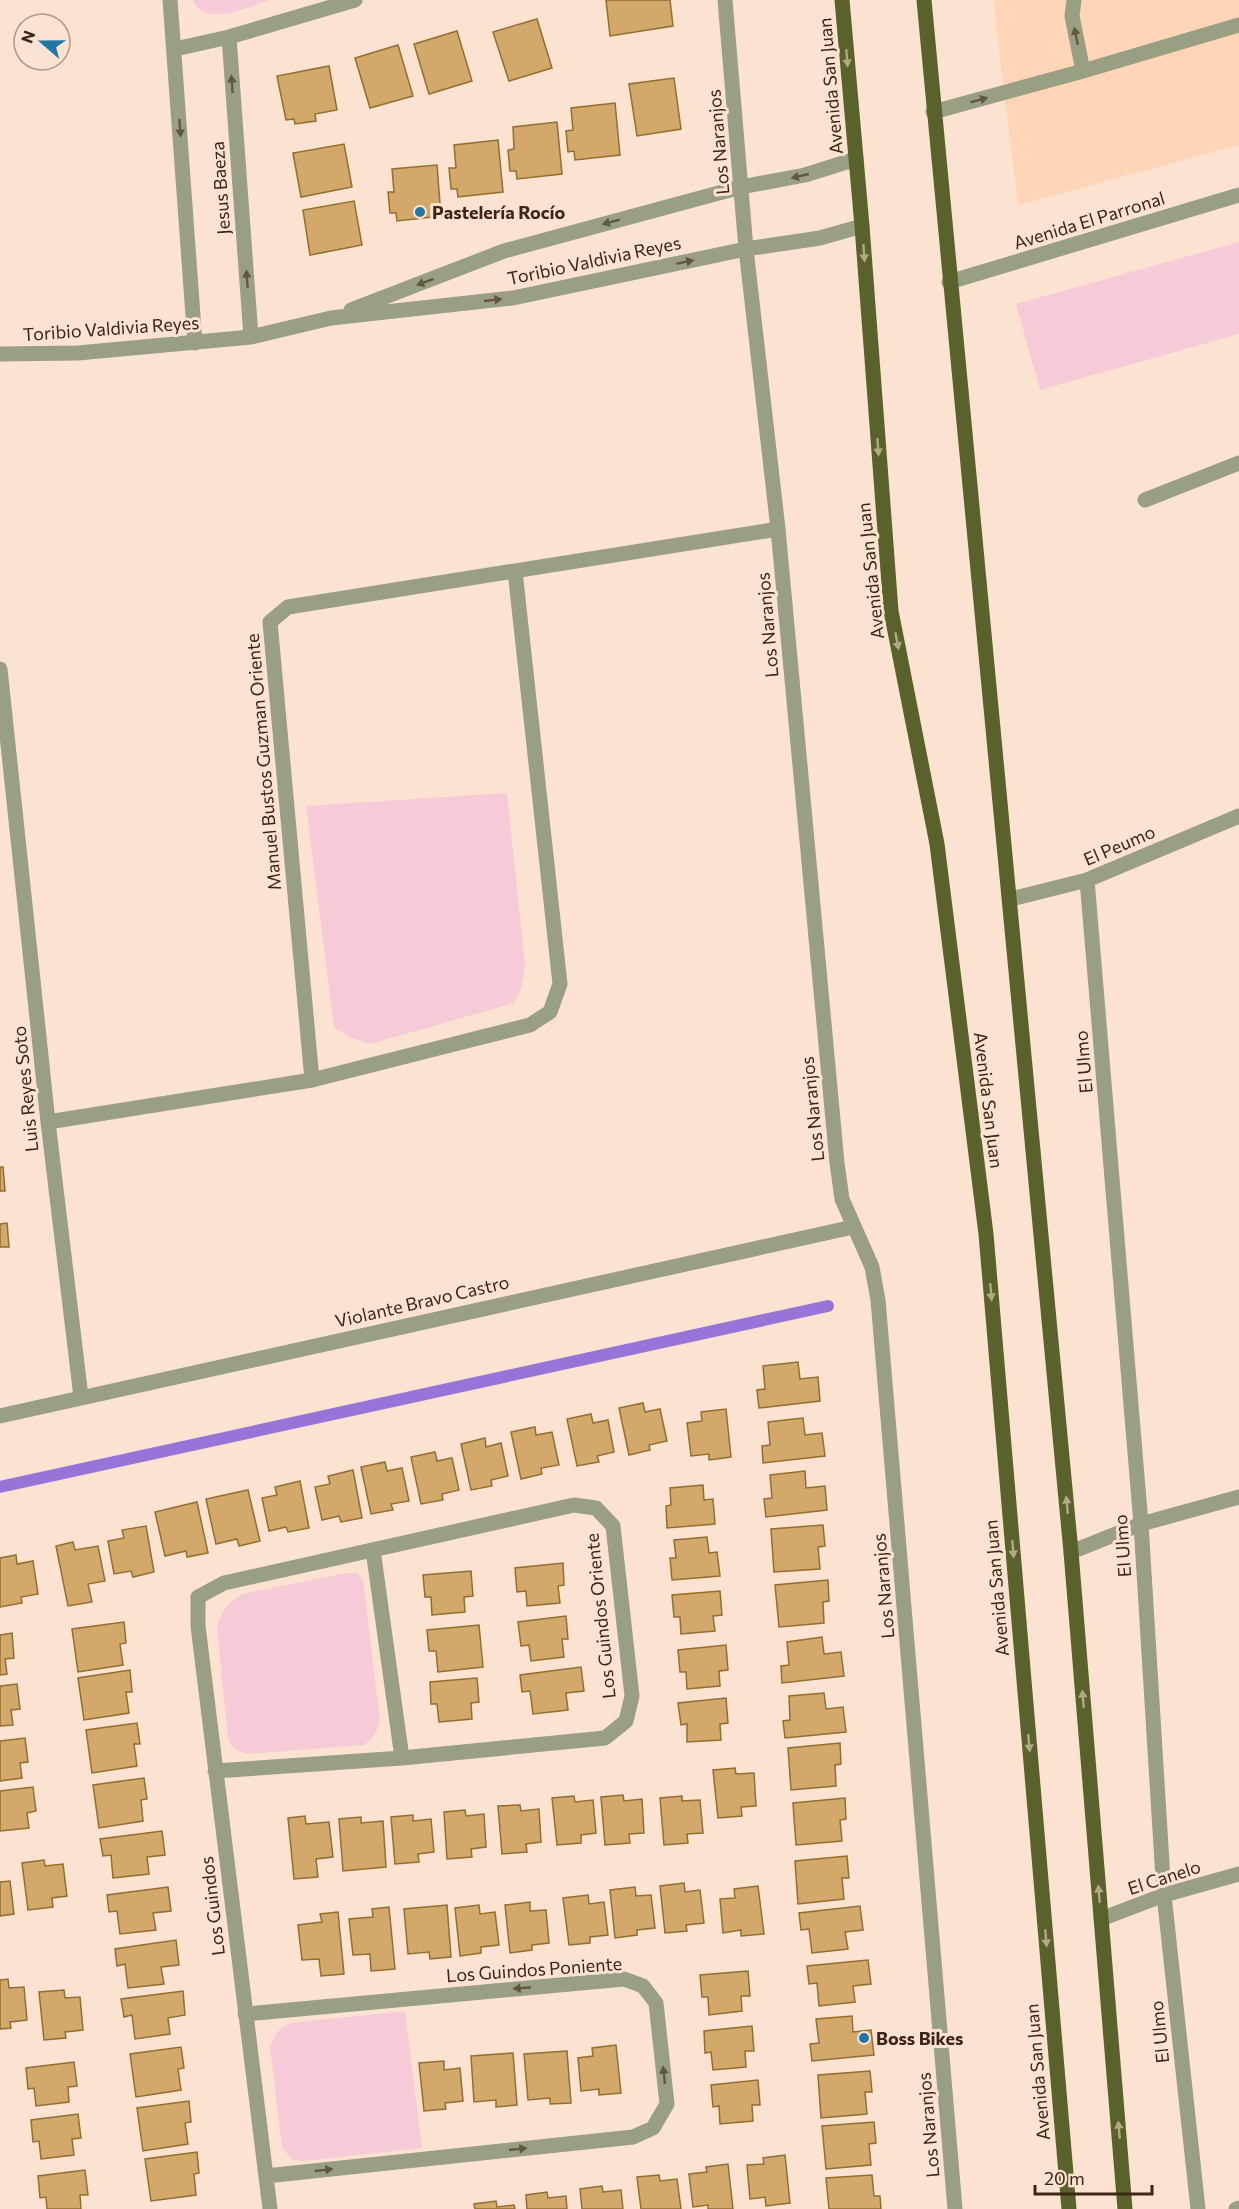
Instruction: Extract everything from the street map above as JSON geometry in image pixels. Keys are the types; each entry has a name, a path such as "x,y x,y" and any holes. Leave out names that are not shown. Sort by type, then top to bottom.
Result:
{"main road":[{"name":"Avenida San Juan","path":"842,0 862,225 891,611 938,844 986,1234 1069,2209"},
{"path":"924,0 949,282 1011,899 1071,1552 1125,2209"}],"street":[{"name":"Jesus Baeza","path":"170,0 195,343"},
{"path":"175,49 229,37 355,0"},
{"name":"Los Naranjos","path":"725,0 746,249 777,529 837,1163 842,1199 872,1267 878,1300 955,2209"},
{"path":"1074,0 1072,16 1083,71"},
{"path":"933,112 1239,25"},
{"name":"Jesus Baeza","path":"229,37 251,337"},
{"name":"Toribio Valdivia Reyes","path":"331,318 504,251 741,188 804,175 856,159"},
{"name":"Avenida El Parronal","path":"949,282 1239,195"},
{"name":"Toribio Valdivia Reyes","path":"0,354 78,353 251,337 331,318 513,298 746,249 820,238 862,225"},
{"path":"1145,500 1239,463"},
{"name":"Manuel Bustos Guzman Oriente","path":"312,1080 270,622 288,607 777,529"},
{"path":"48,1122 312,1080 530,1025 550,1012 560,984 514,571"},
{"name":"Luis Reyes Soto","path":"0,669 48,1122 81,1397"},
{"name":"El Peumo","path":"1011,899 1087,880 1239,816"},
{"name":"El Ulmo","path":"1087,880 1141,1524 1164,1895 1198,2209"},
{"name":"Violante Bravo Castro","path":"0,1416 853,1227"},
{"path":"1071,1552 1141,1524 1239,1497"},
{"name":"Los Guindos Oriente","path":"198,1597 224,1583 574,1505 596,1508 613,1526 632,1696 626,1721 605,1738 402,1758 215,1771"},
{"path":"373,1550 402,1758"},
{"name":"Los Guindos","path":"198,1597 198,1626 215,1771 270,2209"},
{"name":"El Canelo","path":"1101,1919 1164,1895 1239,1874"},
{"name":"Los Guindos Poniente","path":"245,2014 624,1979 643,1986 656,2003 667,2104 653,2128 633,2137 266,2176"}],"shaded area":[{"path":"193,0 269,0 239,11 217,15 199,9"},
{"path":"993,0 1239,0 1239,145 1018,205"},
{"path":"1239,242 1239,334 1040,390 1016,304"},
{"path":"507,793 525,965 521,989 514,1003 370,1044 349,1037 334,1027 306,806"},
{"path":"346,1573 356,1573 363,1579 380,1721 378,1729 364,1745 247,1754 235,1749 228,1739 217,1628 223,1612 229,1604 243,1594"},
{"path":"405,2011 422,2148 304,2161 293,2160 282,2148 270,2047 278,2032 291,2023"}],"building":[{"path":"606,0 670,0 673,26 610,36"},
{"path":"537,19 552,68 509,81 493,32"},
{"path":"457,31 472,81 429,94 414,44"},
{"path":"398,45 413,96 370,108 355,58"},
{"path":"329,66 337,110 315,114 316,121 295,124 294,119 286,120 277,76"},
{"path":"674,78 681,129 637,136 629,84"},
{"path":"615,103 620,155 575,160 574,151 568,152 566,131 573,130 571,108"},
{"path":"557,122 562,174 517,179 516,171 510,171 508,150 514,149 513,127"},
{"path":"498,140 503,192 458,197 457,189 451,189 449,168 456,168 454,145"},
{"path":"344,144 352,187 301,197 293,153"},
{"path":"437,165 441,216 397,221 396,213 390,213 388,192 394,192 392,169"},
{"path":"354,201 362,245 310,255 303,210"},
{"path":"0,1167 3,1167 5,1191 0,1191"},
{"path":"7,1223 9,1247 0,1247 0,1224"},
{"path":"798,1362 800,1379 818,1377 820,1401 759,1408 757,1390 765,1389 763,1366"},
{"path":"643,1403 645,1412 660,1409 667,1441 649,1445 650,1450 629,1455 619,1408"},
{"path":"726,1409 731,1457 709,1460 709,1454 691,1456 687,1423 702,1421 701,1412"},
{"path":"591,1414 593,1423 608,1420 614,1452 597,1456 599,1462 577,1466 567,1419"},
{"path":"803,1418 805,1435 822,1433 825,1456 763,1463 762,1446 770,1445 768,1422"},
{"path":"535,1427 536,1435 552,1432 559,1465 541,1468 542,1474 521,1479 511,1432"},
{"path":"485,1438 486,1447 501,1443 508,1476 491,1480 492,1486 471,1490 461,1444"},
{"path":"435,1452 437,1461 452,1458 459,1490 442,1494 443,1500 421,1504 411,1457"},
{"path":"385,1462 387,1471 402,1468 409,1501 391,1504 393,1510 371,1514 361,1467"},
{"path":"353,1470 362,1518 341,1522 339,1516 322,1520 315,1487 330,1484 328,1476"},
{"path":"805,1471 806,1488 825,1486 827,1510 766,1517 764,1499 772,1498 770,1475"},
{"path":"300,1481 309,1528 288,1532 286,1527 269,1531 262,1498 277,1495 275,1487"},
{"path":"703,1485 704,1500 713,1499 715,1524 667,1528 666,1506 671,1505 670,1488"},
{"path":"248,1490 260,1541 239,1546 237,1539 216,1544 206,1499"},
{"path":"197,1502 208,1553 187,1557 186,1551 165,1556 155,1512"},
{"path":"823,1525 825,1546 818,1547 820,1569 774,1572 771,1529"},
{"path":"146,1526 154,1572 133,1577 131,1571 114,1574 108,1541 124,1538 122,1530"},
{"path":"707,1537 709,1553 717,1552 720,1576 672,1580 670,1558 676,1558 674,1540"},
{"path":"73,1542 75,1550 98,1546 105,1581 88,1584 92,1602 68,1606 56,1546"},
{"path":"16,1555 17,1564 33,1561 38,1594 21,1597 22,1603 0,1607 0,1558"},
{"path":"563,1563 564,1585 558,1586 560,1603 527,1606 526,1591 517,1592 515,1568"},
{"path":"471,1571 473,1596 464,1597 465,1612 432,1615 431,1597 425,1597 423,1575"},
{"path":"828,1580 829,1601 823,1602 824,1623 779,1627 775,1585"},
{"path":"720,1591 722,1615 713,1616 715,1631 681,1634 680,1617 674,1617 672,1595"},
{"path":"566,1616 568,1639 562,1639 564,1657 531,1661 529,1645 521,1646 518,1622"},
{"path":"124,1622 126,1643 120,1644 123,1665 78,1672 72,1629"},
{"path":"479,1625 483,1667 438,1672 436,1651 429,1651 427,1630"},
{"path":"12,1633 14,1658 5,1659 7,1674 0,1675 0,1635"},
{"path":"822,1637 824,1654 841,1652 844,1676 782,1683 781,1666 789,1665 787,1642"},
{"path":"726,1645 728,1670 719,1671 720,1686 687,1689 686,1672 680,1672 678,1650"},
{"path":"581,1667 584,1691 566,1693 568,1710 533,1714 530,1691 522,1692 520,1675"},
{"path":"130,1670 132,1692 126,1692 129,1713 84,1720 78,1678"},
{"path":"477,1678 479,1702 471,1703 472,1719 439,1722 437,1704 431,1704 430,1682"},
{"path":"17,1684 20,1709 11,1710 13,1725 0,1726 0,1686"},
{"path":"824,1693 826,1709 843,1707 846,1732 785,1738 783,1721 790,1720 789,1696"},
{"path":"726,1698 728,1723 720,1724 721,1740 687,1742 687,1724 681,1725 678,1703"},
{"path":"137,1723 140,1744 134,1744 137,1766 92,1773 86,1730"},
{"path":"25,1738 28,1762 20,1763 22,1778 0,1781 0,1741"},
{"path":"840,1743 841,1764 835,1765 836,1786 791,1790 788,1748"},
{"path":"735,1768 736,1774 754,1773 756,1806 741,1807 742,1816 718,1818 713,1770"},
{"path":"144,1778 147,1799 141,1800 143,1821 99,1828 93,1785"},
{"path":"33,1787 36,1811 27,1813 29,1828 0,1831 0,1791"},
{"path":"623,1795 624,1801 642,1799 644,1833 629,1834 630,1843 605,1845 601,1797"},
{"path":"574,1796 575,1802 593,1800 596,1833 581,1835 581,1843 557,1845 552,1798"},
{"path":"682,1796 682,1801 700,1800 703,1833 687,1834 688,1843 664,1845 660,1798"},
{"path":"845,1798 846,1819 840,1820 842,1841 796,1845 793,1803"},
{"path":"520,1805 521,1811 539,1809 541,1842 526,1844 527,1852 502,1854 498,1806"},
{"path":"465,1810 466,1816 484,1814 486,1847 471,1849 472,1857 447,1859 444,1812"},
{"path":"413,1815 413,1821 431,1819 434,1852 418,1854 419,1862 395,1864 391,1817"},
{"path":"305,1816 306,1824 329,1822 333,1857 316,1859 318,1877 294,1879 288,1818"},
{"path":"361,1817 361,1823 383,1821 386,1867 343,1871 339,1819"},
{"path":"162,1831 165,1855 147,1857 149,1874 113,1878 111,1855 103,1856 100,1839"},
{"path":"847,1856 849,1878 842,1878 844,1899 798,1904 795,1861"},
{"path":"44,1860 45,1866 63,1864 67,1896 52,1898 53,1907 28,1910 22,1863"},
{"path":"10,1881 14,1914 0,1916 0,1882"},
{"path":"684,1883 685,1892 700,1890 704,1923 686,1925 687,1931 665,1933 660,1886"},
{"path":"758,1886 764,1934 741,1936 741,1930 723,1933 720,1899 735,1898 734,1889"},
{"path":"168,1887 171,1911 153,1913 156,1930 120,1934 117,1911 109,1912 107,1895"},
{"path":"635,1887 636,1896 651,1895 655,1928 637,1930 637,1935 615,1938 610,1890"},
{"path":"588,1895 589,1904 604,1902 608,1935 590,1937 590,1943 569,1945 563,1898"},
{"path":"530,1902 530,1911 546,1910 549,1943 532,1945 532,1950 510,1953 505,1905"},
{"path":"447,1905 451,1957 430,1959 429,1952 408,1954 404,1909"},
{"path":"479,1905 480,1914 495,1912 499,1945 481,1947 481,1953 460,1956 455,1908"},
{"path":"860,1906 863,1930 845,1932 848,1949 812,1953 809,1929 801,1930 799,1913"},
{"path":"389,1907 395,1969 371,1971 370,1954 353,1955 349,1919 373,1917 372,1909"},
{"path":"338,1912 344,1974 321,1976 319,1959 302,1960 298,1925 322,1922 320,1914"},
{"path":"176,1940 179,1965 161,1967 164,1984 128,1988 125,1964 117,1966 115,1949"},
{"path":"868,1960 871,1984 853,1986 855,2002 819,2006 817,1983 809,1984 807,1966"},
{"path":"748,1971 750,1996 741,1996 742,2011 709,2015 708,1997 702,1997 700,1975"},
{"path":"8,1979 9,1988 24,1987 27,2020 10,2022 11,2028 0,2029 0,1980"},
{"path":"64,1990 65,1998 80,1997 83,2030 65,2032 66,2038 44,2040 39,1992"},
{"path":"183,1991 185,2015 168,2018 170,2034 135,2039 132,2015 124,2017 121,1999"},
{"path":"852,2016 853,2032 871,2030 874,2055 812,2061 810,2044 819,2043 816,2019"},
{"path":"752,2026 754,2051 745,2051 746,2067 713,2070 711,2052 705,2053 704,2031"},
{"path":"616,2045 621,2093 599,2095 599,2089 581,2091 578,2058 593,2056 592,2048"},
{"path":"181,2047 184,2068 178,2069 181,2090 136,2097 130,2054"},
{"path":"567,2051 571,2103 550,2104 550,2098 528,2100 524,2054"},
{"path":"513,2053 517,2105 496,2107 496,2100 474,2102 471,2056"},
{"path":"444,2061 444,2070 460,2068 463,2101 445,2103 446,2109 424,2111 419,2063"},
{"path":"74,2062 77,2086 68,2087 69,2102 36,2106 34,2088 28,2089 26,2068"},
{"path":"870,2071 872,2092 865,2092 867,2114 821,2118 818,2075"},
{"path":"758,2080 760,2105 752,2105 753,2121 720,2124 719,2106 713,2107 711,2085"},
{"path":"189,2101 191,2122 185,2123 188,2144 143,2151 137,2108"},
{"path":"78,2114 81,2138 72,2139 74,2155 41,2159 39,2141 33,2142 31,2120"},
{"path":"874,2122 876,2143 869,2144 871,2165 826,2169 822,2126"},
{"path":"197,2152 199,2173 194,2174 196,2195 151,2201 145,2159"},
{"path":"785,2155 790,2203 766,2206 765,2197 750,2199 747,2165 764,2164 763,2158"},
{"path":"728,2164 733,2209 708,2209 708,2205 693,2207 689,2174 707,2172 706,2167"},
{"path":"85,2170 88,2195 80,2195 81,2209 47,2209 46,2197 40,2198 38,2176"},
{"path":"659,2175 660,2181 677,2179 681,2209 641,2209 637,2177"},
{"path":"872,2175 874,2196 880,2196 881,2209 829,2209 826,2178"},
{"path":"602,2186 603,2192 621,2190 623,2209 582,2209 580,2189"},
{"path":"547,2192 548,2198 566,2196 567,2209 527,2209 526,2195"},
{"path":"496,2201 497,2207 514,2205 515,2209 475,2209 474,2204"}],"waterway":[{"path":"0,1487 828,1306"}],"place":[{"name":"Pastelería Rocío","path":"420,212"},
{"name":"Boss Bikes","path":"864,2038"}]}
